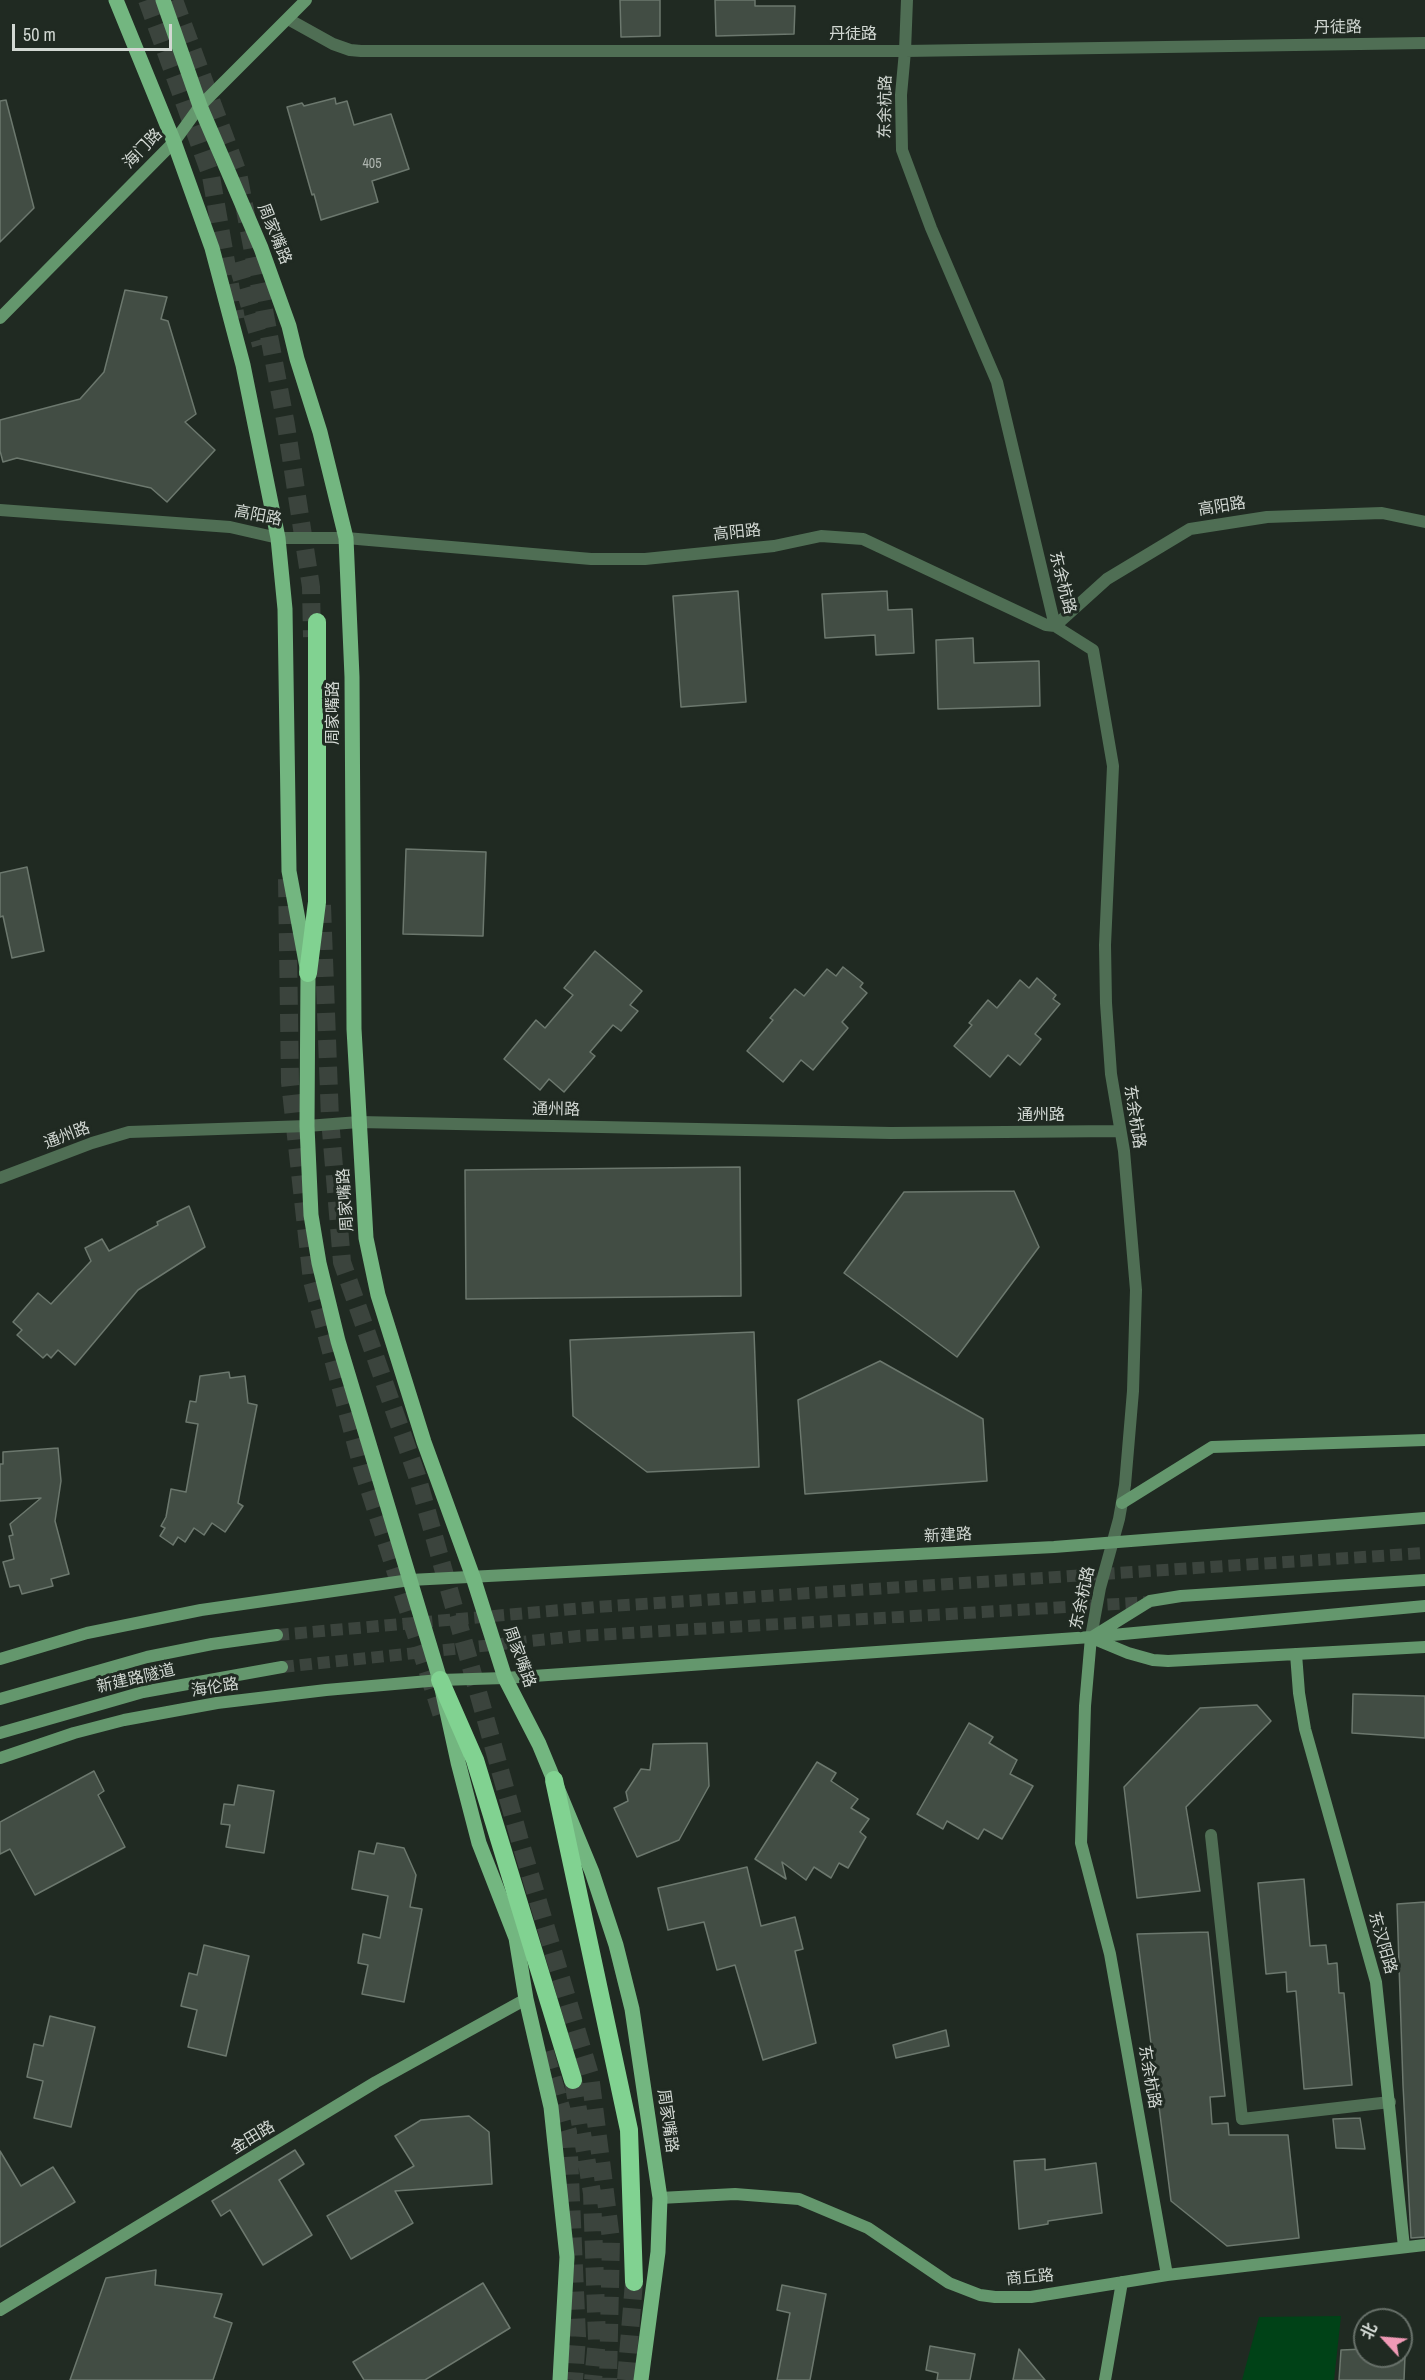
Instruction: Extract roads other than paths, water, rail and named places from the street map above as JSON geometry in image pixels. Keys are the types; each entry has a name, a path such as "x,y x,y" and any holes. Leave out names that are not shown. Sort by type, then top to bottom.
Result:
{"highway":[{"path":"308,974 317,902 317,622"},
{"path":"440,1680 475,1760 573,2080"},
{"path":"554,1780 629,2130 634,2282"}],"main road":[{"name":"周家嘴路","path":"116,0 174,142 212,248 243,365 278,538 285,609 289,871 308,974 307,1126 311,1215 319,1263 338,1341 440,1680 479,1844 516,1938 526,1999 551,2107 567,2257 560,2380"},
{"name":"周家嘴路","path":"163,0 200,106 261,248 290,326 297,359 320,432 346,538 352,677 354,1029 366,1238 378,1295 424,1442 473,1577 505,1678 539,1744 592,1872 616,1945 632,2010 660,2198 658,2252 641,2380"},
{"name":"海门路","path":"0,318 174,142 200,106 306,0"},
{"path":"1122,1503 1212,1447 1425,1440"},
{"name":"新建路","path":"411,1580 1042,1548 1425,1518"},
{"path":"0,1659 87,1633 201,1610 411,1580"},
{"path":"1091,1637 1150,1601 1181,1596 1425,1580"},
{"path":"505,1678 1091,1637 1425,1606"},
{"name":"新建路隧道","path":"0,1699 147,1657 212,1644 277,1635"},
{"path":"1091,1637 1128,1653 1153,1660 1168,1661 1425,1647"},
{"name":"东余杭路","path":"1091,1637 1084,1706 1081,1843 1110,1954 1167,2275"},
{"name":"东汉阳路","path":"1296,1654 1305,1729 1376,1982 1404,2247"},
{"name":"新建路隧道","path":"0,1733 143,1692 282,1667"},
{"name":"海伦路","path":"0,1758 74,1733 124,1720 217,1703 440,1680 505,1678"},
{"name":"金田路","path":"0,2310 376,2082 526,1999"},
{"name":"商丘路","path":"660,2198 735,2194 799,2199 868,2228 949,2283 980,2295 1022,2298 1167,2275 1425,2245"},
{"path":"1105,2380 1122,2282"}],"street":[{"name":"东余杭路","path":"907,0 901,96 902,150 931,228 997,382 1055,626 1093,650 1113,766 1105,945 1111,1074 1124,1151 1136,1290 1134,1391 1122,1503 1100,1588 1091,1637"},
{"name":"丹徒路","path":"288,19 333,44 361,51 905,51 1425,43"},
{"name":"高阳路","path":"0,510 230,527 278,538 346,538 591,559 645,559 763,547 821,536 863,538 1046,625 1055,626 1107,579 1190,528 1267,516 1382,513 1425,522"},
{"name":"通州路","path":"0,1178 92,1143 129,1132 359,1122 891,1133 1119,1131"},
{"path":"1211,1835 1242,2119 1390,2102"}],"tunnel":[{"path":"147,0 211,176 236,319"},
{"path":"174,0 238,173 286,425 311,587 312,637"},
{"path":"237,262 261,345"},
{"path":"287,879 290,1082 312,1281 362,1467 443,1719"},
{"path":"322,905 330,1119 342,1262 417,1476 520,1841 590,2075 611,2239 608,2380"},
{"path":"277,1635 596,1607 1425,1553"},
{"path":"282,1667 578,1636 1151,1602"},
{"path":"545,2052 568,2132 577,2336 574,2380"},
{"path":"573,2080 592,2193 597,2340 593,2380"},
{"path":"626,2380 634,2282"}]}
